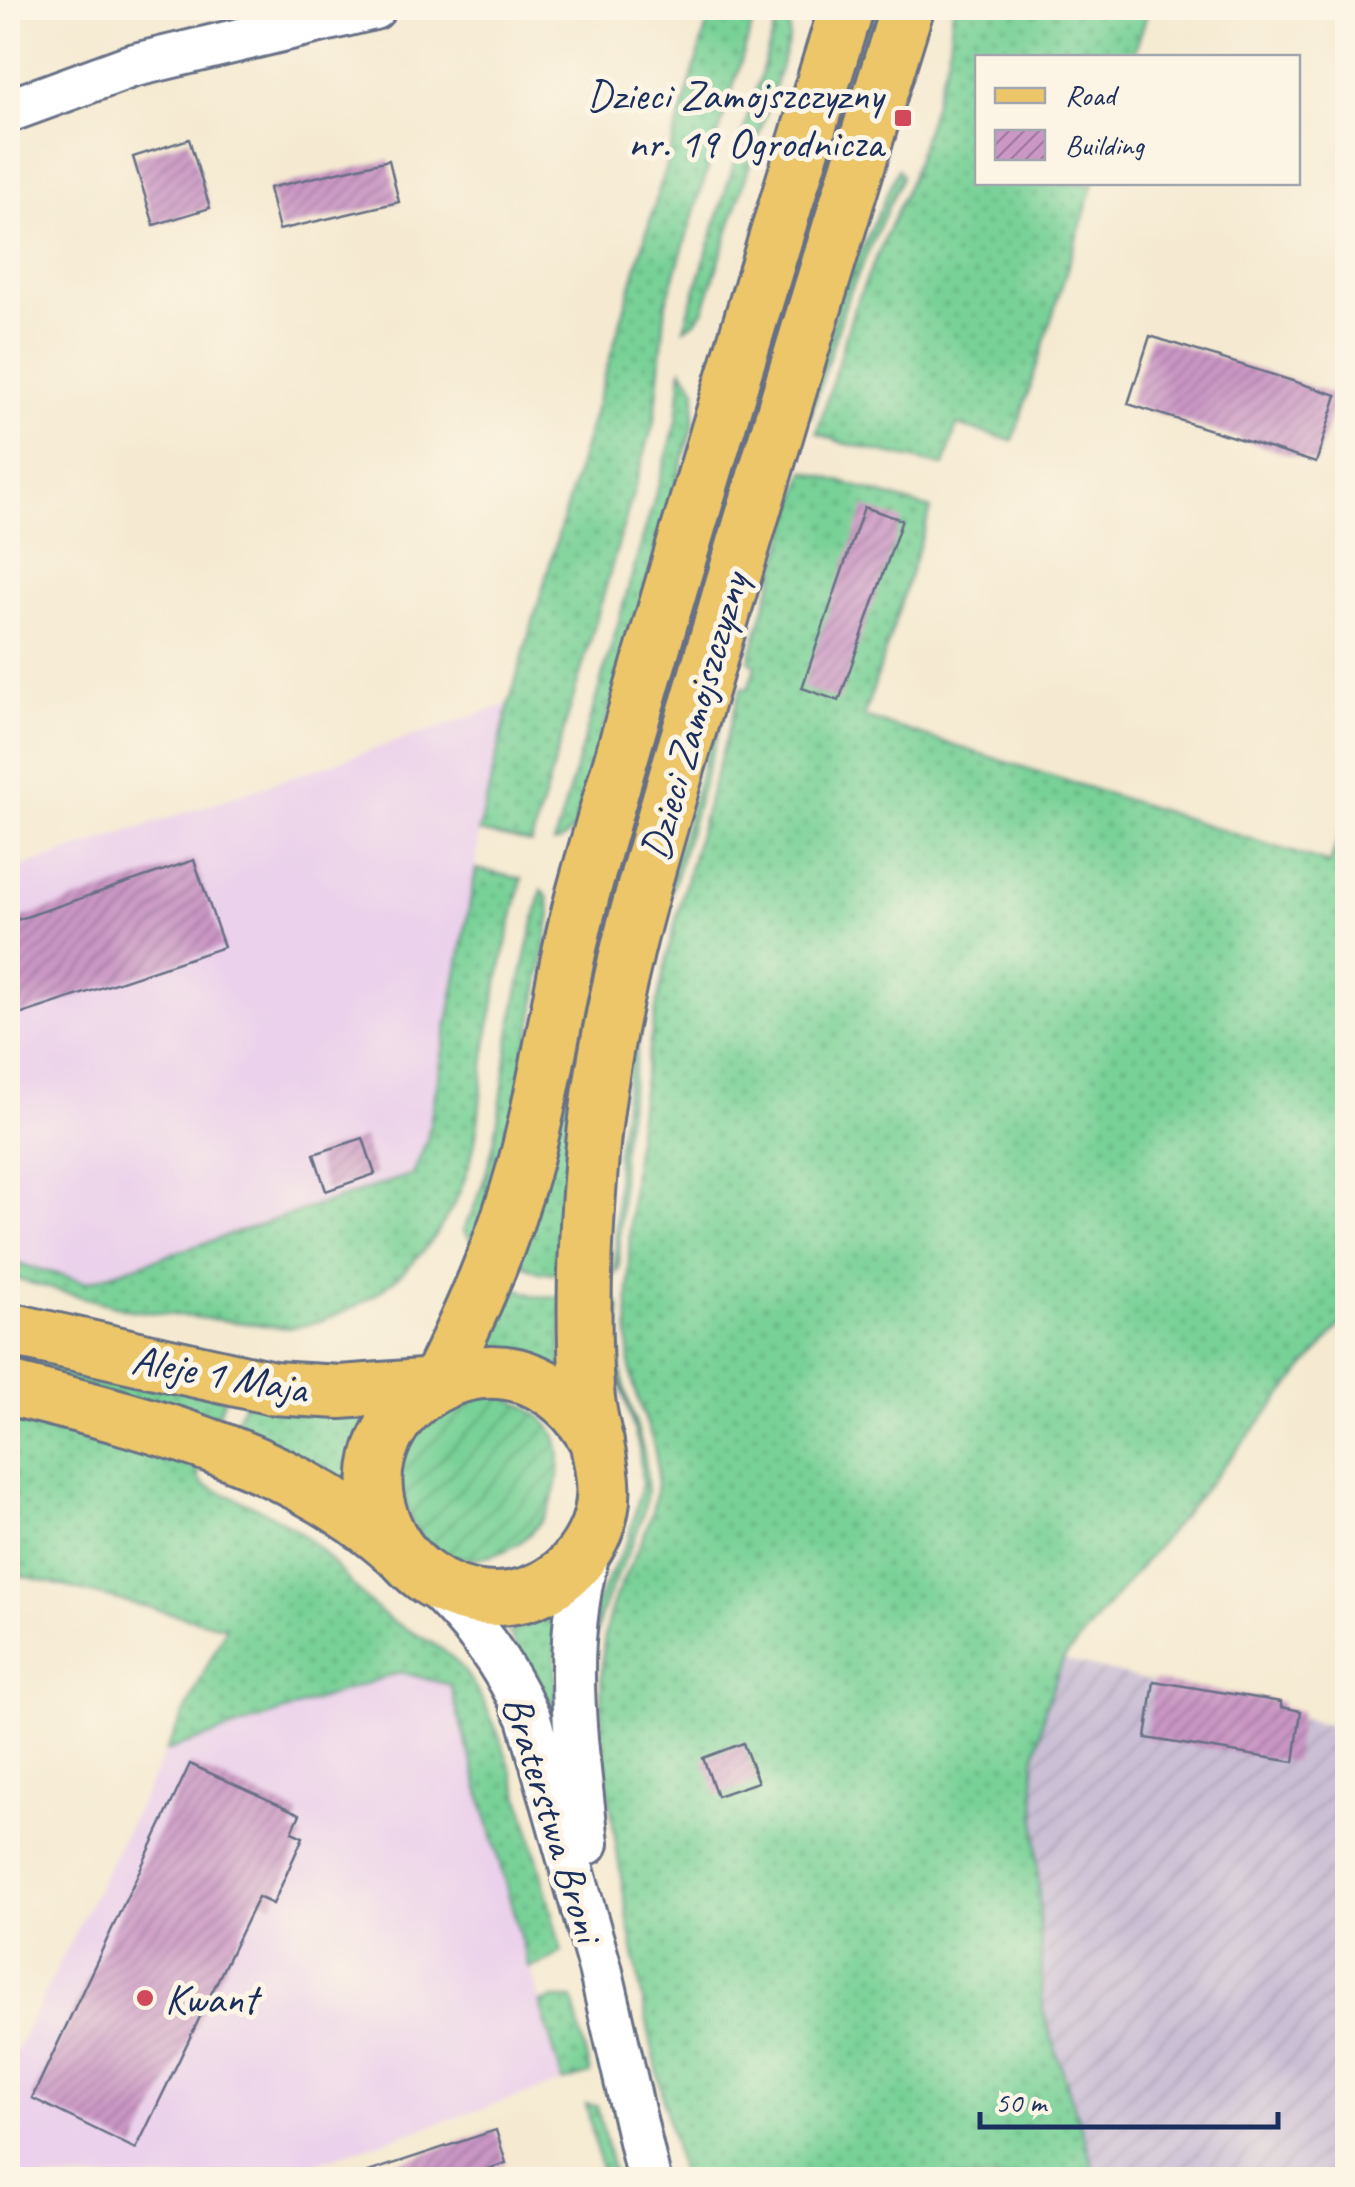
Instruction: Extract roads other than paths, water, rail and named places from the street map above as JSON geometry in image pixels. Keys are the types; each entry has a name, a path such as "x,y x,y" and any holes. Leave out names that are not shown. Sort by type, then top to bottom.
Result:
{"main road":[{"name":"Dzieci Zamojszczyzny","path":"436,1384 470,1316 513,1203 538,1106 576,919 708,458 846,8"},
{"name":"Dzieci Zamojszczyzny","path":"597,1442 586,1375 591,1166 623,957 773,442 907,8"},
{"name":"Aleje 1 Maja","path":"8,1329 272,1388 340,1392 436,1384"},
{"path":"462,1374 516,1374 542,1383 584,1418 597,1442 606,1492 592,1540 561,1576 518,1596 471,1598 448,1591 413,1567 382,1519 378,1469 395,1422 413,1401 436,1384 462,1374"},
{"name":"Aleje 1 Maja","path":"8,1388 117,1415 258,1464 362,1520 413,1567"}],"street":[{"path":"8,111 131,66 374,8"},
{"name":"Braterstwa Broni","path":"592,1540 573,1622 572,1707 600,1968"},
{"name":"Braterstwa Broni","path":"413,1567 460,1610 489,1644 523,1706 548,1780 600,1968 649,2180"}],"place":[{"name":"Dzieci Zamojszczyzny nr. 19 Ogrodnicza","path":"903,118"},
{"name":"Kwant","path":"145,1998"}]}
